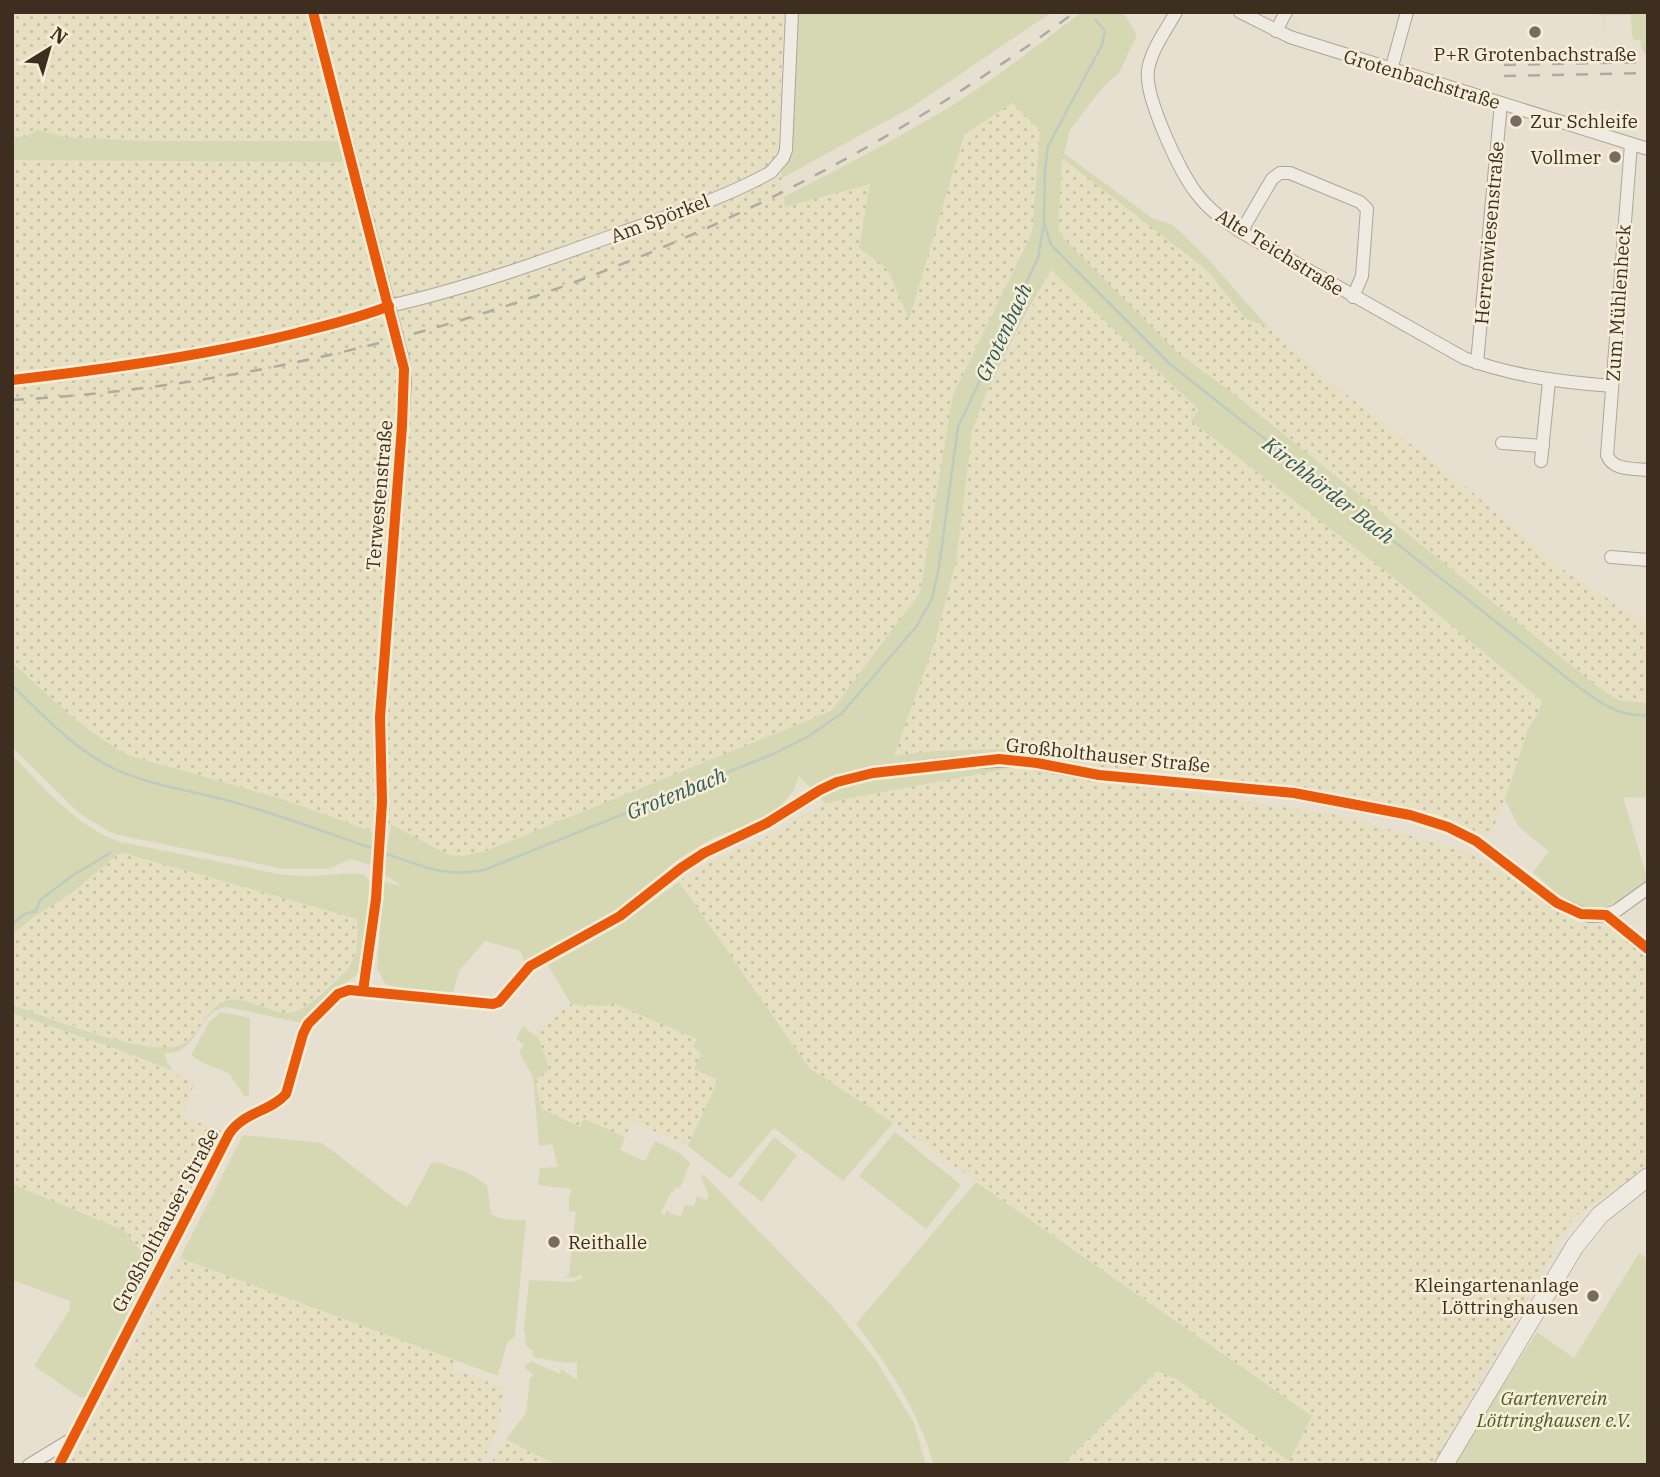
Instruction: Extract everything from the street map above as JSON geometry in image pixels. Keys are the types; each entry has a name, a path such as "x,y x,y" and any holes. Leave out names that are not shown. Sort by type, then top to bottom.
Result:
{"street":[{"name":"Terwestenstraße","path":"313,12 403,360 405,381 380,717 382,803 373,930 363,991"},
{"name":"Am Spörkel","path":"389,306 448,293 570,251 668,216 771,172 783,159 786,150 792,12"},
{"name":"Alte Teichstraße","path":"1177,12 1151,59 1147,80 1149,92 1169,142 1195,191 1216,215 1353,297 1477,363 1549,381 1612,386"},
{"name":"Grotenbachstraße","path":"1240,12 1276,32 1391,71 1648,149"},
{"path":"1276,32 1286,12"},
{"path":"1391,71 1407,12"},
{"name":"Herrenwiesenstraße","path":"1477,363 1501,103"},
{"name":"Zum Mühlenheck","path":"1631,144 1607,447 1610,462 1616,466 1648,470"},
{"path":"1241,232 1272,179 1280,173 1290,173 1360,202 1367,213 1362,276 1353,297"},
{"path":"1541,461 1549,381"},
{"path":"1502,443 1543,446"},
{"path":"1611,557 1648,560"},
{"name":"Großholthauser Straße","path":"60,1463 229,1134 242,1119 281,1100 286,1094 303,1034 315,1017 341,992 363,991 493,1004 499,1002 530,966 620,916 693,860 767,823 837,782 873,773 990,760 1018,760 1098,775 1294,793 1410,815 1448,827 1489,850 1557,903 1589,916 1606,915 1616,911 1648,888"},
{"path":"1444,1465 1576,1246 1600,1215 1648,1177"},
{"path":"29,1465 71,1440"}],"shaded area":[{"path":"12,12 784,12 778,146 785,207 870,183 859,248 887,268 909,317 964,135 1012,103 1040,130 1032,233 953,395 920,593 831,711 486,851 463,856 448,855 375,818 373,832 279,798 127,755 107,743 54,702 12,662 12,160 347,162 341,141 144,141 65,137 37,130 25,137 12,137"},
{"path":"1062,157 1207,270 1246,319 1268,327 1325,378 1465,486 1555,564 1648,625 1648,703 1619,700 1598,687 1230,391 1179,354 1067,243 1058,230"},
{"path":"1051,270 1199,410 1192,422 1398,581 1542,702 1528,729 1505,800 1489,838 1461,824 1422,811 1342,793 1162,771 1124,770 1068,762 1012,749 934,751 893,757 934,644 956,562 972,431 985,396"},
{"path":"1011,768 1344,816 1475,855 1579,924 1612,927 1648,952 1648,1167 1573,1218 1434,1465 1062,1465 1157,1371 1178,1380 1288,1460 1312,1416 893,1123 809,1068 679,882 697,868 766,837 825,803"},
{"path":"124,853 358,919 358,940 352,964 302,1009 284,1013 239,1000 228,1000 209,1014 190,1039 167,1048 117,1040 12,1005 12,935 31,919 73,892 118,854"},
{"path":"613,1003 697,1039 701,1054 718,1080 688,1146 633,1122 625,1137 584,1119 580,1127 542,1109 525,1040 571,1004 607,1006"},
{"path":"12,1013 109,1046 195,1082 182,1116 221,1131 151,1266 125,1231 12,1184"},
{"path":"180,1258 455,1359 453,1369 505,1388 497,1432 481,1465 69,1465"},
{"path":"506,1439 556,1465 490,1465"}],"green space":[{"path":"796,12 1052,12 912,107 782,178"},
{"path":"1082,12 1123,12 1137,35 1119,73 1103,87 1070,130 1064,153 1152,218 1173,225 1208,259 1268,327 1246,319 1207,270 1062,158 1058,230 1179,354 1230,391 1598,687 1619,700 1648,703 1648,798 1623,797 1648,881 1613,904 1592,909 1567,901 1533,872 1549,852 1518,826 1505,800 1528,729 1542,701 1398,581 1191,421 1199,410 1051,270 985,396 972,431 956,562 934,644 894,756 934,751 1012,749 1011,768 825,803 799,776 794,790 779,808 753,823 713,838 677,860 622,907 524,962 521,951 485,941 459,971 453,992 401,989 385,984 377,968 384,882 402,886 383,874 391,824 448,855 463,856 486,851 831,711 920,593 953,395 1032,233 1040,130 1012,103 964,135 909,319 887,268 859,248 870,184 785,207 784,197 951,106"},
{"path":"1599,12 1648,12 1648,58 1641,48 1641,41 1634,40 1632,36 1631,15 1604,15 1605,38 1603,16 1599,15"},
{"path":"37,130 65,137 144,141 341,141 347,162 12,160 12,137 25,137"},
{"path":"12,662 81,724 127,755 279,798 373,832 370,865 351,859 328,869 284,869 108,831 79,813 12,747"},
{"path":"12,755 75,816 120,842 284,875 365,875 372,885 365,959 359,973 326,998 302,1023 227,1007 217,1010 185,1047 176,1052 165,1053 166,1061 173,1071 12,1013 12,1005 125,1042 168,1047 183,1044 215,1007 229,1000 245,1001 284,1013 302,1008 347,970 356,952 358,932 357,919 124,853 118,854 73,892 31,919 12,935"},
{"path":"679,882 809,1068 893,1123 843,1181 774,1128 730,1179 688,1146 718,1080 694,1069 701,1054 693,1046 697,1039 613,1003 607,1006 571,1004 548,965 615,928"},
{"path":"221,1012 250,1018 249,1097 244,1096 229,1073 191,1055 209,1022"},
{"path":"523,1026 539,1039 549,1068 535,1080 542,1109 580,1127 584,1119 625,1137 620,1150 645,1161 655,1141 680,1153 690,1163 680,1188 676,1187 673,1193 671,1192 661,1213 665,1215 667,1209 668,1212 681,1217 685,1205 694,1206 697,1196 706,1200 709,1195 701,1178 703,1174 833,1307 875,1359 914,1423 926,1465 556,1465 506,1439 526,1413 530,1378 534,1375 525,1368 526,1364 533,1362 560,1374 561,1369 577,1380 577,1362 566,1363 533,1357 533,1351 526,1346 524,1329 529,1280 572,1282 583,1278 580,1274 576,1278 564,1277 569,1275 576,1212 569,1211 569,1195 572,1193 570,1189 538,1185 540,1168 558,1167 552,1144 539,1146 533,1077 519,1052 524,1045 516,1039"},
{"path":"895,1132 961,1185 926,1229 859,1176"},
{"path":"243,1135 322,1143 407,1208 432,1162 437,1162 468,1173 487,1185 491,1213 495,1216 526,1220 515,1336 507,1343 498,1376 180,1258"},
{"path":"774,1137 797,1155 762,1202 738,1184"},
{"path":"976,1182 1312,1416 1289,1461 1178,1380 1157,1371 1062,1465 934,1465 928,1445 902,1391 856,1324"},
{"path":"12,1184 125,1231 151,1266 86,1397 81,1398 34,1366 70,1309 70,1301 12,1280"},
{"name":"Gartenverein Löttringhausen e.V.","path":"1639,1253 1648,1259 1648,1465 1454,1465 1537,1332 1574,1358"}],"waterway":[{"name":"Grotenbach","path":"384,853 444,871 484,870 773,754 809,736 842,713 916,627 932,599 939,567 958,427 1038,258 1044,223 1048,146 1102,45 1105,31 1095,19"},
{"name":"Kirchhörder Bach","path":"1045,226 1051,245 1170,364 1598,701 1626,714 1648,715"},
{"name":"Grotenbach","path":"12,685 68,738 92,756 120,771 151,782 251,807 374,849"},
{"path":"12,924 25,914 36,911 40,900 72,876 110,853"}],"railway":[{"path":"12,400 154,387 296,362 435,328 572,283 705,229 834,165 957,93 1075,12"},
{"path":"1504,65 1648,62"},
{"path":"1504,76 1648,73"}],"cycle path":[{"path":"313,12 404,369 380,717 382,802 376,899 363,991"},
{"path":"12,380 191,355 332,324 389,306"},
{"path":"59,1465 229,1134 249,1116 272,1105 286,1094 308,1024 338,994 349,990 493,1004 499,1002 530,966 620,916 704,853 767,823 837,782 873,773 999,759 1099,775 1294,793 1410,815 1448,827 1476,841 1557,903 1581,914 1606,915 1648,949"}],"place":[{"name":"P+R Grotenbachstraße","path":"1535,32"},
{"name":"Zur Schleife","path":"1516,121"},
{"name":"Vollmer","path":"1615,157"},
{"name":"Reithalle","path":"554,1242"},
{"name":"Kleingartenanlage Löttringhausen","path":"1593,1296"}]}
